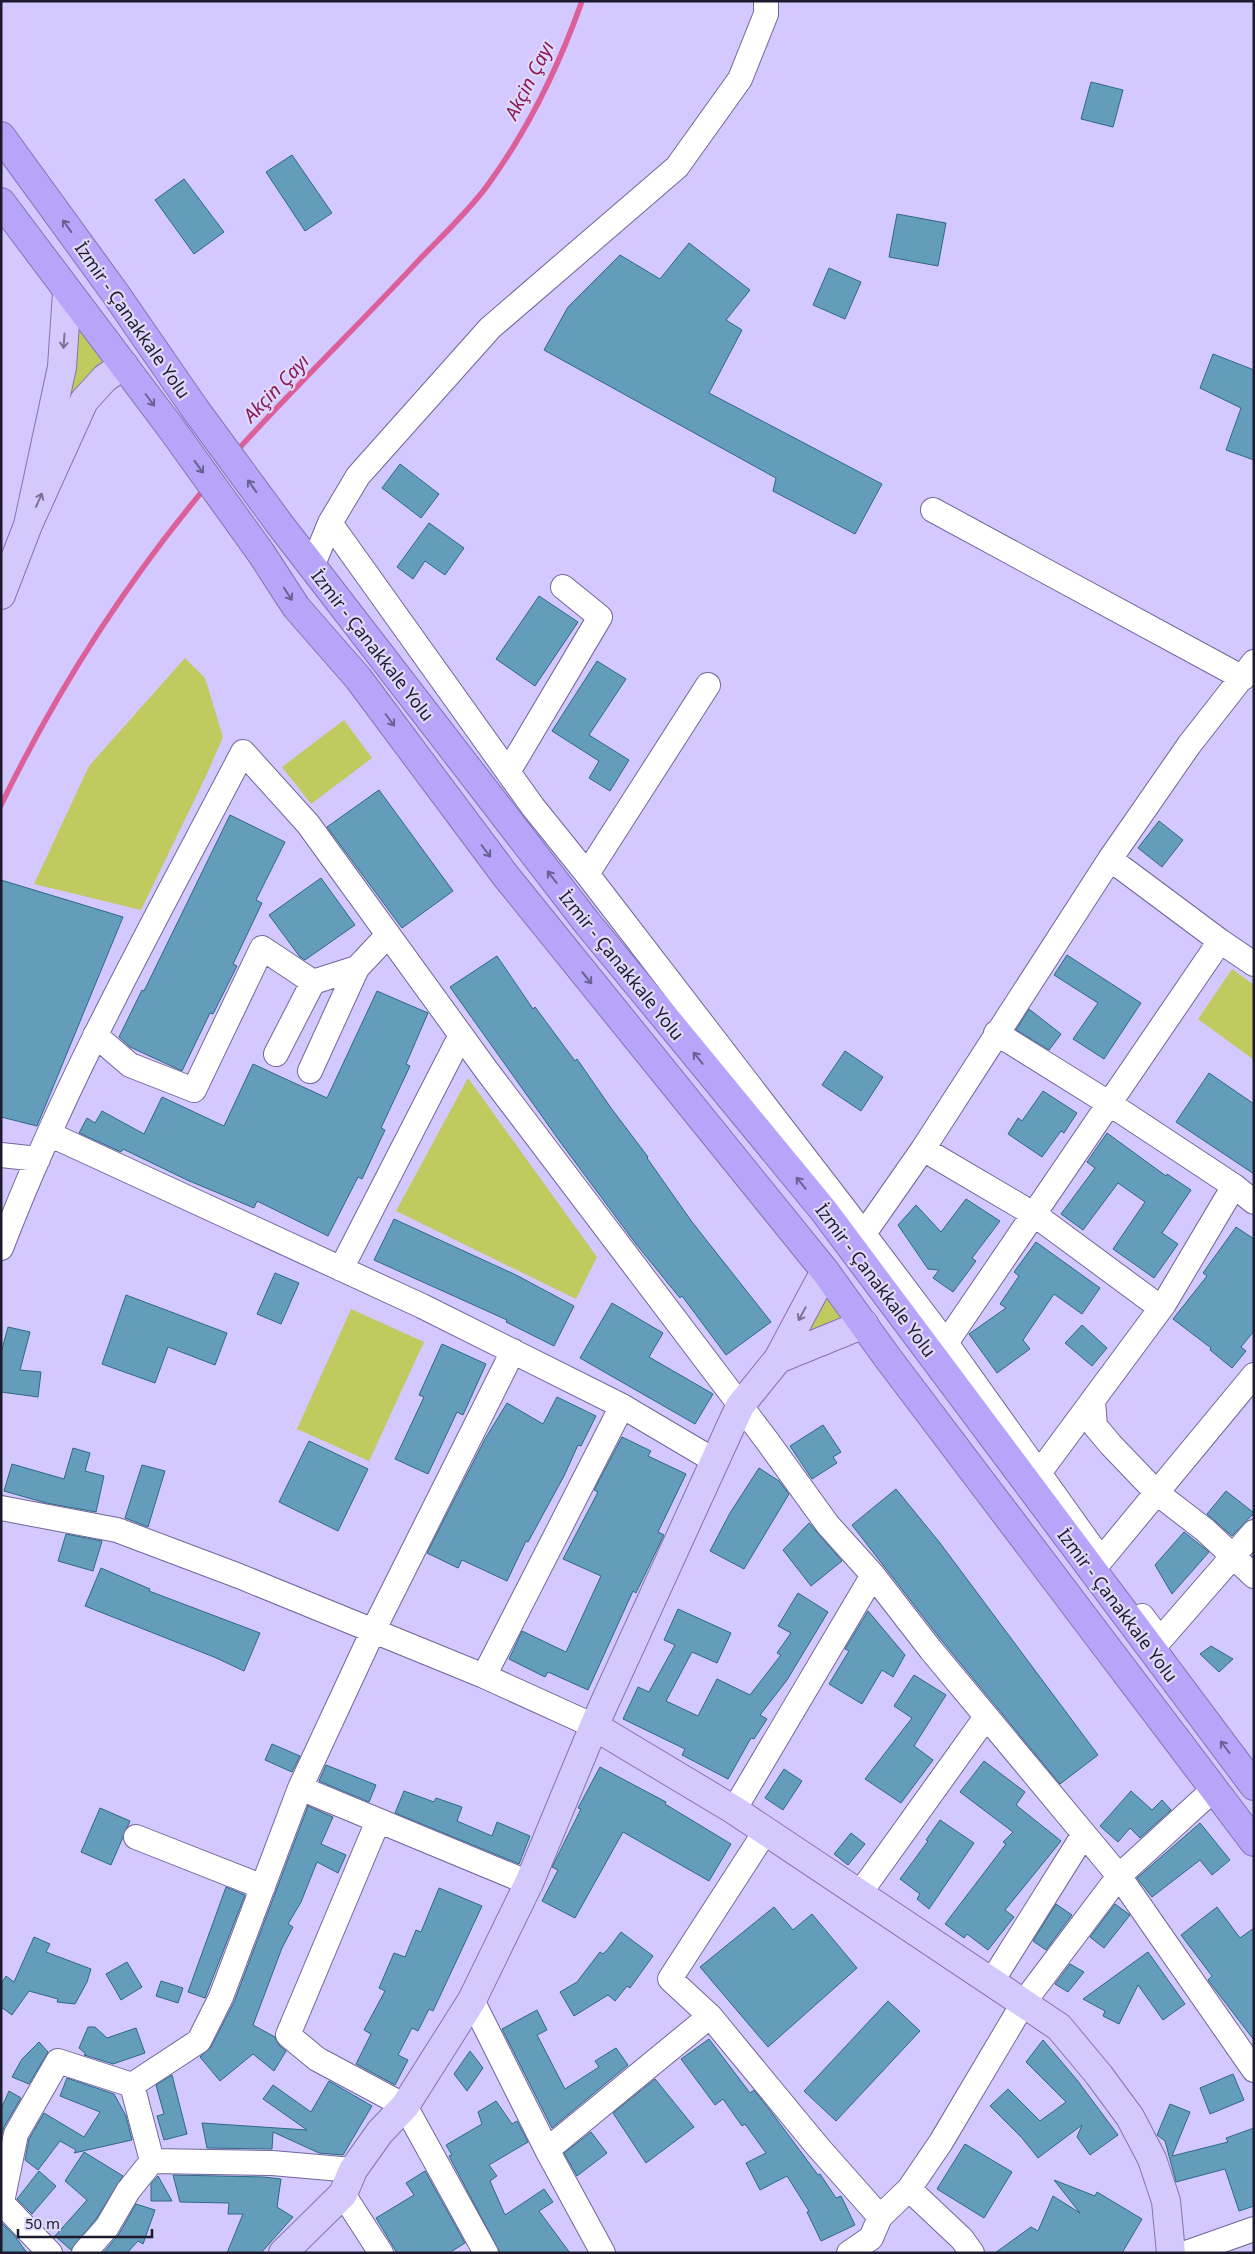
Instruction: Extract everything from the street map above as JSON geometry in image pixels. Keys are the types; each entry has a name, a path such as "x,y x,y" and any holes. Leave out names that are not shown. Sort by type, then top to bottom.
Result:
{"highway":[{"name":"İzmir - Çanakkale Yolu","path":"1,136 115,293 195,410 281,526 588,924 858,1241 1254,1786"},
{"name":"İzmir - Çanakkale Yolu","path":"1,202 171,428 261,553 296,607 358,678 505,876 826,1271 1254,1842"}],"main road":[{"path":"28,525 62,367 67,292"},
{"path":"1,595 28,525 84,401 106,378 124,365"},
{"path":"282,2253 348,2182 380,2132 404,2106 472,2000 529,1883 594,1726 740,1406 778,1359 826,1271"},
{"path":"778,1359 864,1324"},
{"path":"594,1726 734,1810 1059,2027 1099,2075 1130,2117 1152,2159 1166,2201 1171,2253"}],"street":[{"path":"312,567 330,523 358,476 490,328 677,167 740,79 766,14 766,1"},
{"path":"858,1241 923,1149 996,1033 1110,859 1189,745 1249,670 933,510"},
{"path":"330,523 533,807 587,874 858,1241 946,1343 1160,1640 1254,1532"},
{"path":"508,772 600,617 563,587"},
{"path":"587,874 708,685"},
{"path":"1,1248 38,1159 51,1135 95,1035 243,752 308,824 461,1035 828,1525 873,1575 931,1650 1119,1876 1254,2070"},
{"path":"1110,859 1254,964"},
{"path":"310,1071 357,968 388,935"},
{"path":"946,1343 1220,941"},
{"path":"95,1035 130,1065 194,1090 262,948 313,982"},
{"path":"276,1054 313,982 357,968"},
{"path":"996,1033 1110,1104 1234,1186 1254,1202"},
{"path":"341,1269 461,1035"},
{"path":"51,1135 513,1351 622,1406 715,1461"},
{"path":"923,1149 1035,1215 1161,1308"},
{"path":"1,1155 38,1159"},
{"path":"1039,1473 1161,1308 1234,1186"},
{"path":"132,2085 199,2041 221,1997 300,1788 373,1630 513,1351"},
{"path":"1102,1560 1254,1375"},
{"path":"1093,1400 1095,1426 1110,1445 1157,1493 1205,1530 1254,1576"},
{"path":"484,1676 622,1406"},
{"path":"1,1508 117,1530 240,1576 373,1630 484,1676 594,1726"},
{"path":"734,1810 873,1575"},
{"path":"860,1893 986,1717"},
{"path":"300,1788 529,1883"},
{"path":"849,2253 871,2238 880,2217 909,2189 940,2142 1024,2002 1119,1876 1214,1789"},
{"path":"378,1821 288,2035 317,2059 404,2106 486,2253"},
{"path":"765,1832 670,1979 710,2016 818,2147 880,2217"},
{"path":"992,1981 1084,1834"},
{"path":"136,1837 263,1887"},
{"path":"472,2000 547,2150 603,2253"},
{"path":"547,2150 710,2016"},
{"path":"50,2253 2,2202 16,2134 58,2061 132,2085"},
{"path":"132,2085 152,2161"},
{"path":"152,2161 272,2163 348,2182 381,2253"},
{"path":"84,2253 107,2227 128,2191 152,2161"},
{"path":"909,2189 962,2239 972,2253"},
{"path":"1186,2253 1254,2229"}],"green space":[{"path":"67,292 124,365 105,378 28,525"},
{"path":"185,658 205,678 223,737 141,910 34,884 89,766"},
{"path":"344,720 372,758 311,804 282,767"},
{"path":"1232,969 1254,985 1254,1060 1198,1019"},
{"path":"468,1078 597,1257 576,1299 396,1211"},
{"path":"825,1271 864,1324 778,1359"},
{"path":"351,1309 424,1342 369,1461 297,1429"}],"building":[{"path":"1091,82 1123,90 1113,127 1081,119"},
{"path":"292,155 332,213 305,231 266,172"},
{"path":"184,179 224,232 194,254 155,200"},
{"path":"897,214 946,223 938,266 889,257"},
{"path":"689,243 750,290 726,320 742,330 709,393 882,484 855,534 773,491 776,478 544,350 568,307 620,255 660,279"},
{"path":"829,268 861,282 845,319 813,305"},
{"path":"1213,354 1254,370 1254,460 1226,450 1241,408 1200,388"},
{"path":"400,464 439,494 421,518 382,488"},
{"path":"429,523 464,548 445,575 425,561 413,579 397,567"},
{"path":"539,596 578,622 535,686 496,659"},
{"path":"597,661 626,679 589,735 629,760 610,791 589,778 599,761 552,731"},
{"path":"379,790 453,891 402,928 327,827"},
{"path":"230,815 285,842 256,900 262,903 233,964 237,966 213,1014 210,1013 182,1071 130,1047 119,1037 142,990 144,991"},
{"path":"1159,821 1183,840 1162,867 1138,848"},
{"path":"321,878 355,925 305,960 300,957 269,915"},
{"path":"1,880 123,917 37,1126 1,1117"},
{"path":"1067,955 1141,1003 1104,1059 1073,1039 1098,1003 1054,975"},
{"path":"497,956 533,1009 535,1007 575,1061 577,1059 648,1157 692,1222 771,1322 726,1355 682,1296 680,1298 636,1244 561,1143 450,987"},
{"path":"377,991 428,1013 406,1064 410,1066 381,1128 385,1130 362,1179 358,1177 328,1236 257,1201 254,1208 187,1180 123,1149 121,1152 79,1133 87,1118 95,1123 102,1111 144,1134 162,1097 224,1126 253,1064 327,1098"},
{"path":"1029,1009 1061,1034 1049,1050 1016,1030"},
{"path":"845,1051 883,1077 861,1111 822,1085"},
{"path":"1209,1073 1254,1104 1254,1174 1176,1122"},
{"path":"1043,1091 1077,1113 1064,1133 1061,1131 1042,1157 1008,1134 1018,1118 1022,1121"},
{"path":"1107,1133 1166,1176 1167,1174 1191,1190 1162,1233 1178,1244 1154,1278 1113,1249 1145,1202 1118,1183 1083,1230 1061,1214 1095,1168 1087,1162"},
{"path":"966,1199 1000,1221 972,1258 976,1261 953,1292 933,1278 939,1270 928,1269 898,1225 916,1205 941,1232"},
{"path":"394,1219 516,1275 574,1306 554,1346 506,1322 507,1320 374,1260"},
{"path":"1236,1227 1254,1239 1254,1331 1241,1347 1246,1351 1232,1368 1210,1350 1211,1348 1173,1319 1207,1276 1203,1273"},
{"path":"1036,1242 1100,1288 1082,1314 1054,1294 1023,1340 1030,1349 997,1373 969,1334 1006,1308 1000,1304 1019,1276 1014,1272"},
{"path":"275,1273 299,1283 281,1324 257,1314"},
{"path":"126,1295 227,1333 215,1365 168,1347 155,1383 102,1364"},
{"path":"612,1303 663,1333 649,1357 713,1394 695,1424 580,1358"},
{"path":"1082,1325 1107,1348 1092,1366 1065,1343"},
{"path":"8,1327 30,1332 20,1370 41,1372 38,1397 1,1392 1,1353"},
{"path":"442,1344 486,1364 463,1415 457,1412 428,1474 395,1459 424,1397 419,1395"},
{"path":"557,1397 596,1416 581,1446 578,1445 564,1476 528,1542 526,1541 507,1581 462,1560 458,1568 427,1553 485,1439 507,1403 543,1424"},
{"path":"823,1425 841,1452 833,1457 837,1463 812,1479 790,1446"},
{"path":"622,1437 651,1451 648,1456 686,1474 658,1532 664,1535 636,1593 633,1591 588,1690 548,1672 545,1677 509,1659 522,1631 566,1652 601,1576 563,1559 598,1492 594,1490"},
{"path":"309,1441 368,1469 338,1531 279,1502"},
{"path":"73,1448 90,1453 85,1471 104,1476 96,1512 46,1503 4,1491 12,1464 64,1479"},
{"path":"142,1465 165,1471 148,1527 125,1518"},
{"path":"759,1468 779,1481 789,1494 744,1569 710,1551 730,1513"},
{"path":"896,1489 940,1543 1098,1755 1060,1784 942,1641 852,1525"},
{"path":"1226,1491 1254,1513 1232,1536 1207,1514"},
{"path":"809,1523 842,1561 811,1586 783,1550"},
{"path":"1184,1532 1209,1552 1172,1594 1155,1565"},
{"path":"66,1534 102,1541 93,1571 58,1561"},
{"path":"101,1568 150,1589 149,1591 260,1633 244,1671 214,1657 85,1606"},
{"path":"798,1593 828,1612 787,1680 760,1715 767,1719 754,1739 751,1738 728,1779 682,1755 685,1749 623,1719 638,1687 649,1692 675,1645 664,1640 678,1609 731,1633 717,1663 692,1652 666,1701 698,1716 717,1679 750,1695 781,1655 777,1653 791,1633 778,1626"},
{"path":"868,1611 905,1655 893,1677 882,1670 862,1704 829,1684 849,1651 845,1649"},
{"path":"1211,1646 1233,1659 1219,1672 1200,1654"},
{"path":"914,1675 946,1695 914,1746 933,1760 901,1803 865,1779 912,1718 894,1706"},
{"path":"272,1744 300,1756 292,1772 265,1760"},
{"path":"984,1761 1025,1792 1016,1805 1061,1841 1005,1910 1014,1917 988,1950 967,1934 964,1938 945,1924 1006,1844 1003,1842 1013,1832 960,1792"},
{"path":"326,1765 376,1785 369,1802 319,1781"},
{"path":"600,1767 666,1802 665,1804 731,1844 709,1881 623,1832 575,1918 542,1901 558,1870 552,1867 581,1809 578,1808"},
{"path":"784,1769 802,1781 783,1810 765,1798"},
{"path":"404,1791 434,1802 436,1798 462,1807 457,1821 492,1836 497,1822 530,1836 519,1864 395,1813"},
{"path":"1131,1791 1152,1810 1162,1800 1171,1810 1140,1838 1130,1828 1118,1842 1100,1826"},
{"path":"308,1806 333,1817 321,1844 346,1855 338,1873 317,1862 301,1902 288,1924 293,1927 282,1948 253,2025 275,2037 279,2045 286,2051 274,2071 253,2054 220,2081 200,2057 211,2047 234,2002"},
{"path":"100,1808 130,1821 111,1865 81,1852"},
{"path":"940,1820 974,1843 929,1909 917,1899 920,1894 900,1879 928,1841 926,1840"},
{"path":"1200,1823 1230,1860 1212,1875 1200,1860 1152,1897 1137,1878"},
{"path":"851,1833 865,1844 848,1865 834,1854"},
{"path":"226,1887 245,1895 205,1998 188,1992"},
{"path":"439,1888 482,1906 433,2011 429,2009 418,2031 412,2028 398,2055 408,2060 395,2085 356,2064 371,2034 364,2030 385,1991 379,1988 394,1953 405,1957 416,1930 421,1932"},
{"path":"1056,1904 1072,1915 1046,1950 1033,1941"},
{"path":"1115,1904 1130,1915 1104,1948 1090,1937"},
{"path":"774,1907 793,1930 812,1914 857,1968 768,2047 700,1967"},
{"path":"1217,1907 1240,1938 1254,1928 1254,2040 1208,1980 1212,1976 1181,1935"},
{"path":"621,1932 653,1956 630,1988 627,1986 615,2001 608,1995 574,2016 560,1992 577,1982 600,1952 603,1954"},
{"path":"34,1937 50,1944 46,1952 91,1969 87,1982 75,2004 57,2002 58,1999 29,1991 12,2015 1,2007 1,1984 6,1976 14,1982"},
{"path":"1148,1952 1185,2004 1163,2020 1138,1985 1119,2024 1103,2016 1105,2011 1083,1999"},
{"path":"127,1962 142,1987 121,2000 106,1974"},
{"path":"1070,1964 1084,1972 1068,1992 1055,1984"},
{"path":"161,1981 183,1988 178,2003 156,1996"},
{"path":"888,2001 920,2031 836,2121 804,2091"},
{"path":"537,2010 547,2030 537,2035 565,2089 599,2067 595,2061 616,2048 628,2065 552,2128 502,2029"},
{"path":"88,2027 95,2027 107,2038 136,2028 145,2053 113,2064 84,2055 86,2054 79,2048"},
{"path":"709,2039 750,2093 754,2090 818,2175 820,2174 836,2198 841,2196 855,2225 821,2241 807,2212 809,2211 787,2176 760,2190 746,2163 766,2153 745,2124 742,2126 723,2099 715,2105 681,2059"},
{"path":"1043,2040 1077,2080 1118,2135 1090,2155 1077,2137 1082,2125 1038,2158 1022,2138 990,2106 1008,2089 1040,2121 1066,2102 1026,2062"},
{"path":"39,2042 48,2052 29,2084 12,2077 22,2059"},
{"path":"470,2051 483,2068 467,2091 454,2074"},
{"path":"1233,2074 1244,2100 1210,2114 1200,2088"},
{"path":"172,2075 187,2134 164,2140 157,2116 164,2114 156,2085"},
{"path":"67,2078 114,2094 126,2116 132,2140 74,2153 76,2150 60,2141 38,2170 25,2160 29,2139 44,2113 84,2137 100,2112 60,2096"},
{"path":"655,2079 694,2127 646,2163 613,2113"},
{"path":"329,2081 372,2106 343,2155 319,2153 273,2132 272,2149 207,2148 202,2123 307,2130 263,2099 273,2085 311,2112"},
{"path":"9,2091 21,2098 4,2127 1,2137 1,2109"},
{"path":"496,2101 512,2124 517,2121 528,2142 489,2165 497,2176 490,2181 505,2215 544,2189 553,2202 539,2211 570,2253 500,2253 449,2156 452,2155 446,2145 482,2124 478,2112"},
{"path":"1170,2104 1190,2112 1172,2156 1228,2142 1226,2138 1254,2128 1254,2206 1239,2211 1225,2169 1176,2182 1165,2141 1157,2135"},
{"path":"591,2132 607,2153 577,2176 564,2153"},
{"path":"965,2144 1012,2172 984,2218 937,2189"},
{"path":"84,2152 123,2176 96,2219 71,2250 55,2236 87,2200 65,2181"},
{"path":"39,2171 56,2186 32,2214 17,2199"},
{"path":"425,2171 465,2243 449,2253 397,2253 376,2218 414,2195 406,2183"},
{"path":"173,2175 281,2179 277,2207 293,2217 261,2253 227,2253 243,2214 228,2214 229,2203 180,2202"},
{"path":"158,2176 172,2201 151,2201 151,2184"},
{"path":"1054,2180 1095,2196 1097,2192 1142,2219 1122,2253 995,2253 1031,2227 1038,2231 1053,2196 1080,2213"},
{"path":"136,2204 155,2210 143,2244 138,2241 127,2253 103,2253 119,2234"},
{"path":"1,2222 14,2235 27,2253 1,2253"}],"waterway":[{"name":"Akçin Çayı","path":"235,453 454,225 487,186 516,143 541,97 553,73 582,1"},
{"name":"Akçin Çayı","path":"1,805 45,721 93,640 119,601 205,488"}]}
